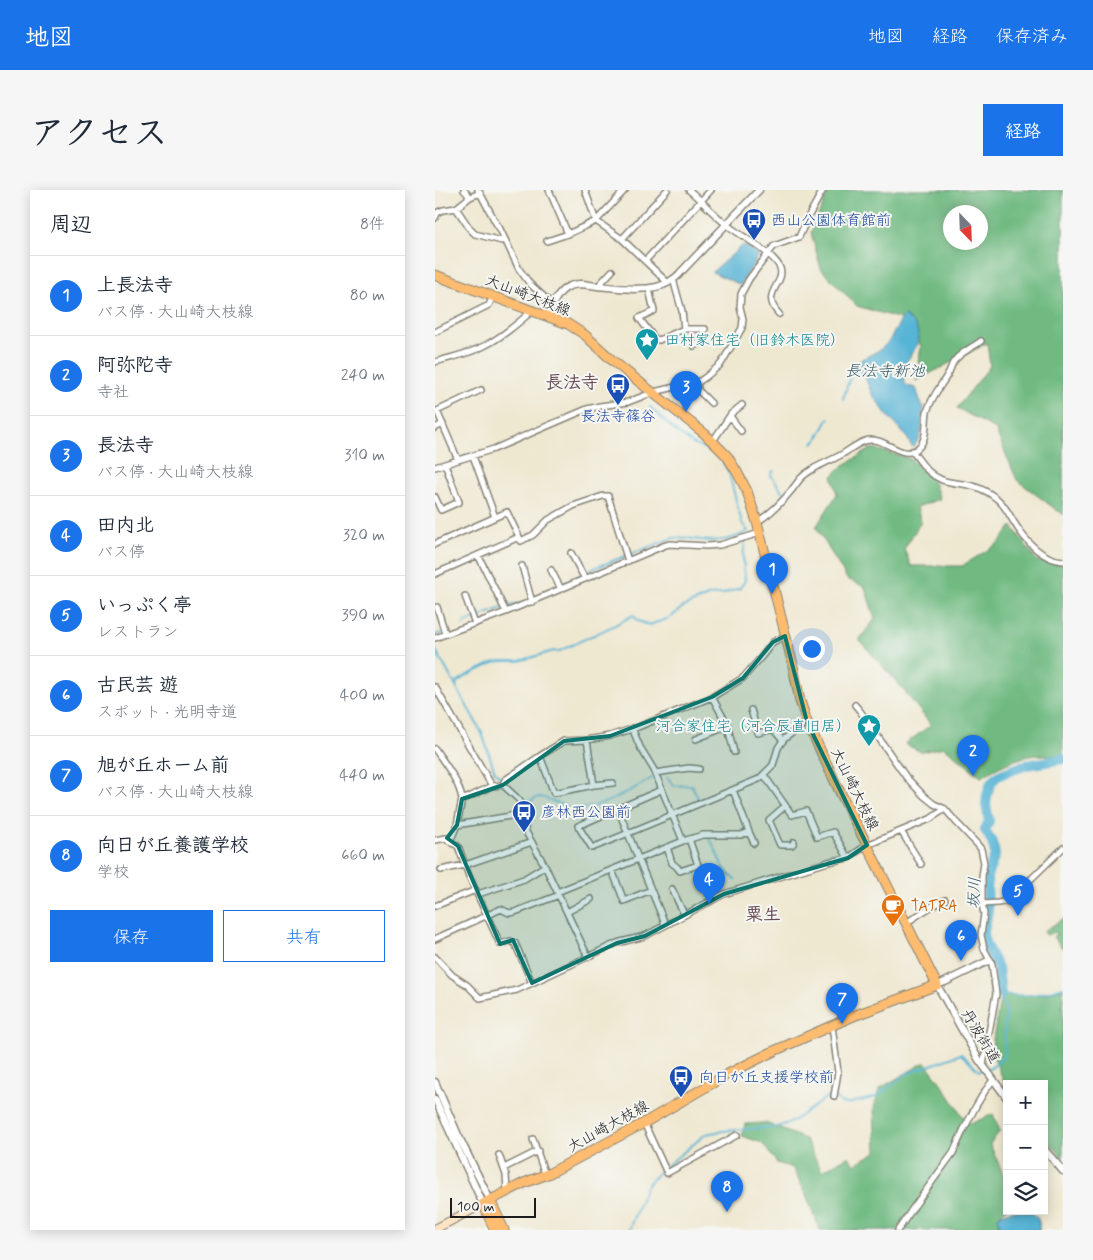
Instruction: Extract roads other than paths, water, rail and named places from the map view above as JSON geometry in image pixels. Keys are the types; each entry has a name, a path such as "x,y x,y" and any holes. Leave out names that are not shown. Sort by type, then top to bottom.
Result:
{"main road":[{"name":"大山崎大枝線","path":"435,275 568,324 585,335 654,392 713,441 727,456 747,491 757,522 800,701 807,722 937,985 856,1015 774,1051 728,1074 644,1123 545,1176 523,1183 487,1202"},
{"path":"435,1229 487,1202"},
{"path":"487,1202 495,1230"},
{"path":"487,1202 504,1230"}],"street":[{"path":"464,190 470,197"},
{"path":"549,190 568,234"},
{"path":"585,190 596,222 622,239 645,261 671,281 681,311 684,329"},
{"path":"547,242 596,222 625,190"},
{"path":"622,239 667,190"},
{"path":"689,190 727,224 777,263 781,270 781,276 771,300 773,308 779,314"},
{"path":"645,261 711,190"},
{"path":"548,316 552,304 565,288 571,285 582,284 649,289 671,281 759,190"},
{"path":"435,467 495,449 587,409 628,402 654,392 700,381 721,364 741,328 743,319 740,307 741,294 749,279 774,246 799,237 823,190"},
{"path":"435,218 438,212 456,208 479,192 519,269 538,293 552,304"},
{"path":"456,208 475,234 502,241 505,240"},
{"path":"598,286 613,271"},
{"path":"649,289 654,311 639,318 655,339 659,340 684,329 705,329 698,344 694,346"},
{"path":"435,332 489,305 493,296"},
{"path":"435,362 483,347 508,331 533,311"},
{"path":"757,522 777,506 800,479 810,471 857,444 877,439 900,451 912,451 918,448 925,434 927,412 931,402 950,371 954,360 981,341"},
{"path":"697,382 698,390 711,403"},
{"path":"458,460 437,411 481,390"},
{"path":"713,441 730,416 742,405"},
{"path":"730,416 741,431"},
{"path":"435,428 443,424"},
{"path":"912,451 922,466 937,477 977,487 996,498 1005,507 1030,544 1044,555 1063,561"},
{"path":"473,456 495,518"},
{"path":"435,497 441,510 459,502 445,464"},
{"path":"435,544 507,512 521,541 533,535 548,520 573,506 608,496 628,560"},
{"path":"435,638 532,602 669,544 720,545 760,533"},
{"path":"435,574 519,537"},
{"path":"571,553 585,579"},
{"path":"478,555 506,612"},
{"path":"522,566 532,602"},
{"path":"551,570 561,590"},
{"path":"465,596 475,624"},
{"path":"437,607 445,633"},
{"path":"503,785 505,780 564,741 610,736 639,727 712,697 743,678 773,642 785,636"},
{"path":"435,686 437,696 492,786"},
{"path":"712,697 728,726 734,752"},
{"path":"855,705 906,777 924,796 934,804 945,809 981,849 984,863 982,876 986,904 981,935 984,949 992,964 996,994 983,1065"},
{"path":"751,710 759,733 773,729 783,741"},
{"path":"661,790 578,826 592,848 759,779 773,765 778,748 784,739 807,722"},
{"path":"696,739 728,726"},
{"path":"632,728 640,747 655,773 683,841"},
{"path":"587,740 595,785"},
{"path":"435,749 451,773 462,799 457,825 451,836 435,840"},
{"path":"540,756 554,793 613,782"},
{"path":"655,773 689,768 699,770"},
{"path":"764,775 791,815 806,811 817,838 833,832 848,858"},
{"path":"462,799 492,786 503,785 516,797 519,802 526,832 545,866 587,957"},
{"path":"733,790 754,843"},
{"path":"785,806 769,820 780,845 792,845 794,842"},
{"path":"618,809 665,924"},
{"path":"435,957 452,975 480,998 517,990 617,943 645,936 724,894 828,862 848,858 867,845 930,819 945,809"},
{"path":"457,825 522,814"},
{"path":"901,831 921,864"},
{"path":"435,939 501,909 509,913 515,912 683,841 703,835 741,835 749,832"},
{"path":"447,838 459,846 465,865 500,944 510,941 515,943 532,983"},
{"path":"667,848 672,863 680,871 698,865 689,839"},
{"path":"441,870 465,865 531,842"},
{"path":"986,904 1012,900 1029,880 1063,848"},
{"path":"435,906 524,879 545,866"},
{"path":"612,870 624,901 651,890"},
{"path":"672,888 684,914"},
{"path":"567,912 591,899"},
{"path":"906,923 945,900"},
{"path":"937,985 990,960"},
{"name":"丹波街道","path":"937,985 983,1065 1003,1093"},
{"path":"832,1025 838,1072 834,1096"},
{"path":"898,1230 953,1153 976,1106 993,1080"},
{"path":"435,1082 437,1099 459,1134 487,1202"},
{"path":"644,1123 667,1173 737,1135"},
{"path":"533,1138 545,1176"},
{"path":"504,1168 537,1152"},
{"path":"1048,1154 1063,1171"},
{"path":"499,1155 506,1175 507,1191"}],"water":[{"path":"742,246 748,247 759,255 741,285 712,272"},
{"name":"長法寺新池","path":"904,315 915,325 918,332 918,344 907,361 905,384 916,388 924,409 919,440 912,447 906,436 887,415 872,394 861,371 859,361 881,349 889,341"},
{"path":"1002,1214 1035,1215 1038,1219 1039,1230 1001,1230 998,1217"}],"waterway":[{"path":"855,375 862,372"},
{"path":"843,399 850,377"},
{"path":"546,592 597,567 673,538 684,537 707,541 720,540 748,531 742,523 729,474 721,458 693,444 675,431 650,407"},
{"path":"813,443 829,418"},
{"path":"774,471 771,475 784,494"},
{"path":"456,688 457,682 493,663 519,661 554,651 558,652 633,615 638,621 649,625 670,618 683,607 710,595 723,594 740,588 745,581 743,558 745,538"},
{"path":"463,625 496,610 521,603"},
{"path":"435,635 442,633"},
{"path":"435,649 482,733 495,772 503,780"},
{"name":"坂川","path":"1001,994 998,968 985,943 984,932 988,911 987,876 995,855 991,840 985,830 989,821 986,804 987,795 991,783 996,777 1004,773 1027,765 1063,759"},
{"path":"522,800 530,801 540,797 570,808 580,809 614,799 656,776"},
{"path":"667,777 675,786 692,785 699,801"},
{"path":"708,836 725,870 735,879"},
{"path":"988,1069 1005,1055 1006,1012 1001,994 1032,995 1063,987"},
{"path":"629,1230 646,1186 659,1172 706,1134 777,1127 792,1122 827,1097 847,1104 876,1097 906,1074 961,1054 979,1071 983,1070"}],"place":[{"name":"西山公園体育館前","path":"754,241"},
{"name":"田村家住宅（旧鈴木医院）","path":"647,361"},
{"name":"長法寺篠谷","path":"618,406"},
{"name":"長法寺","path":"686,412"},
{"name":"上長法寺","path":"772,594"},
{"name":"河合家住宅（河合辰直旧居）","path":"869,747"},
{"name":"阿弥陀寺","path":"973,776"},
{"name":"彦林西公園前","path":"524,833"},
{"name":"田内北","path":"709,904"},
{"name":"いっぷく亭","path":"1018,916"},
{"name":"TATRA","path":"893,927"},
{"name":"古民芸 遊","path":"961,961"},
{"name":"旭が丘ホーム前","path":"842,1024"},
{"name":"向日が丘支援学校前","path":"681,1098"},
{"name":"向日が丘養護学校","path":"727,1212"}],"district":[{"name":"長法寺","path":"572,382"},
{"name":"粟生","path":"763,914"}]}
